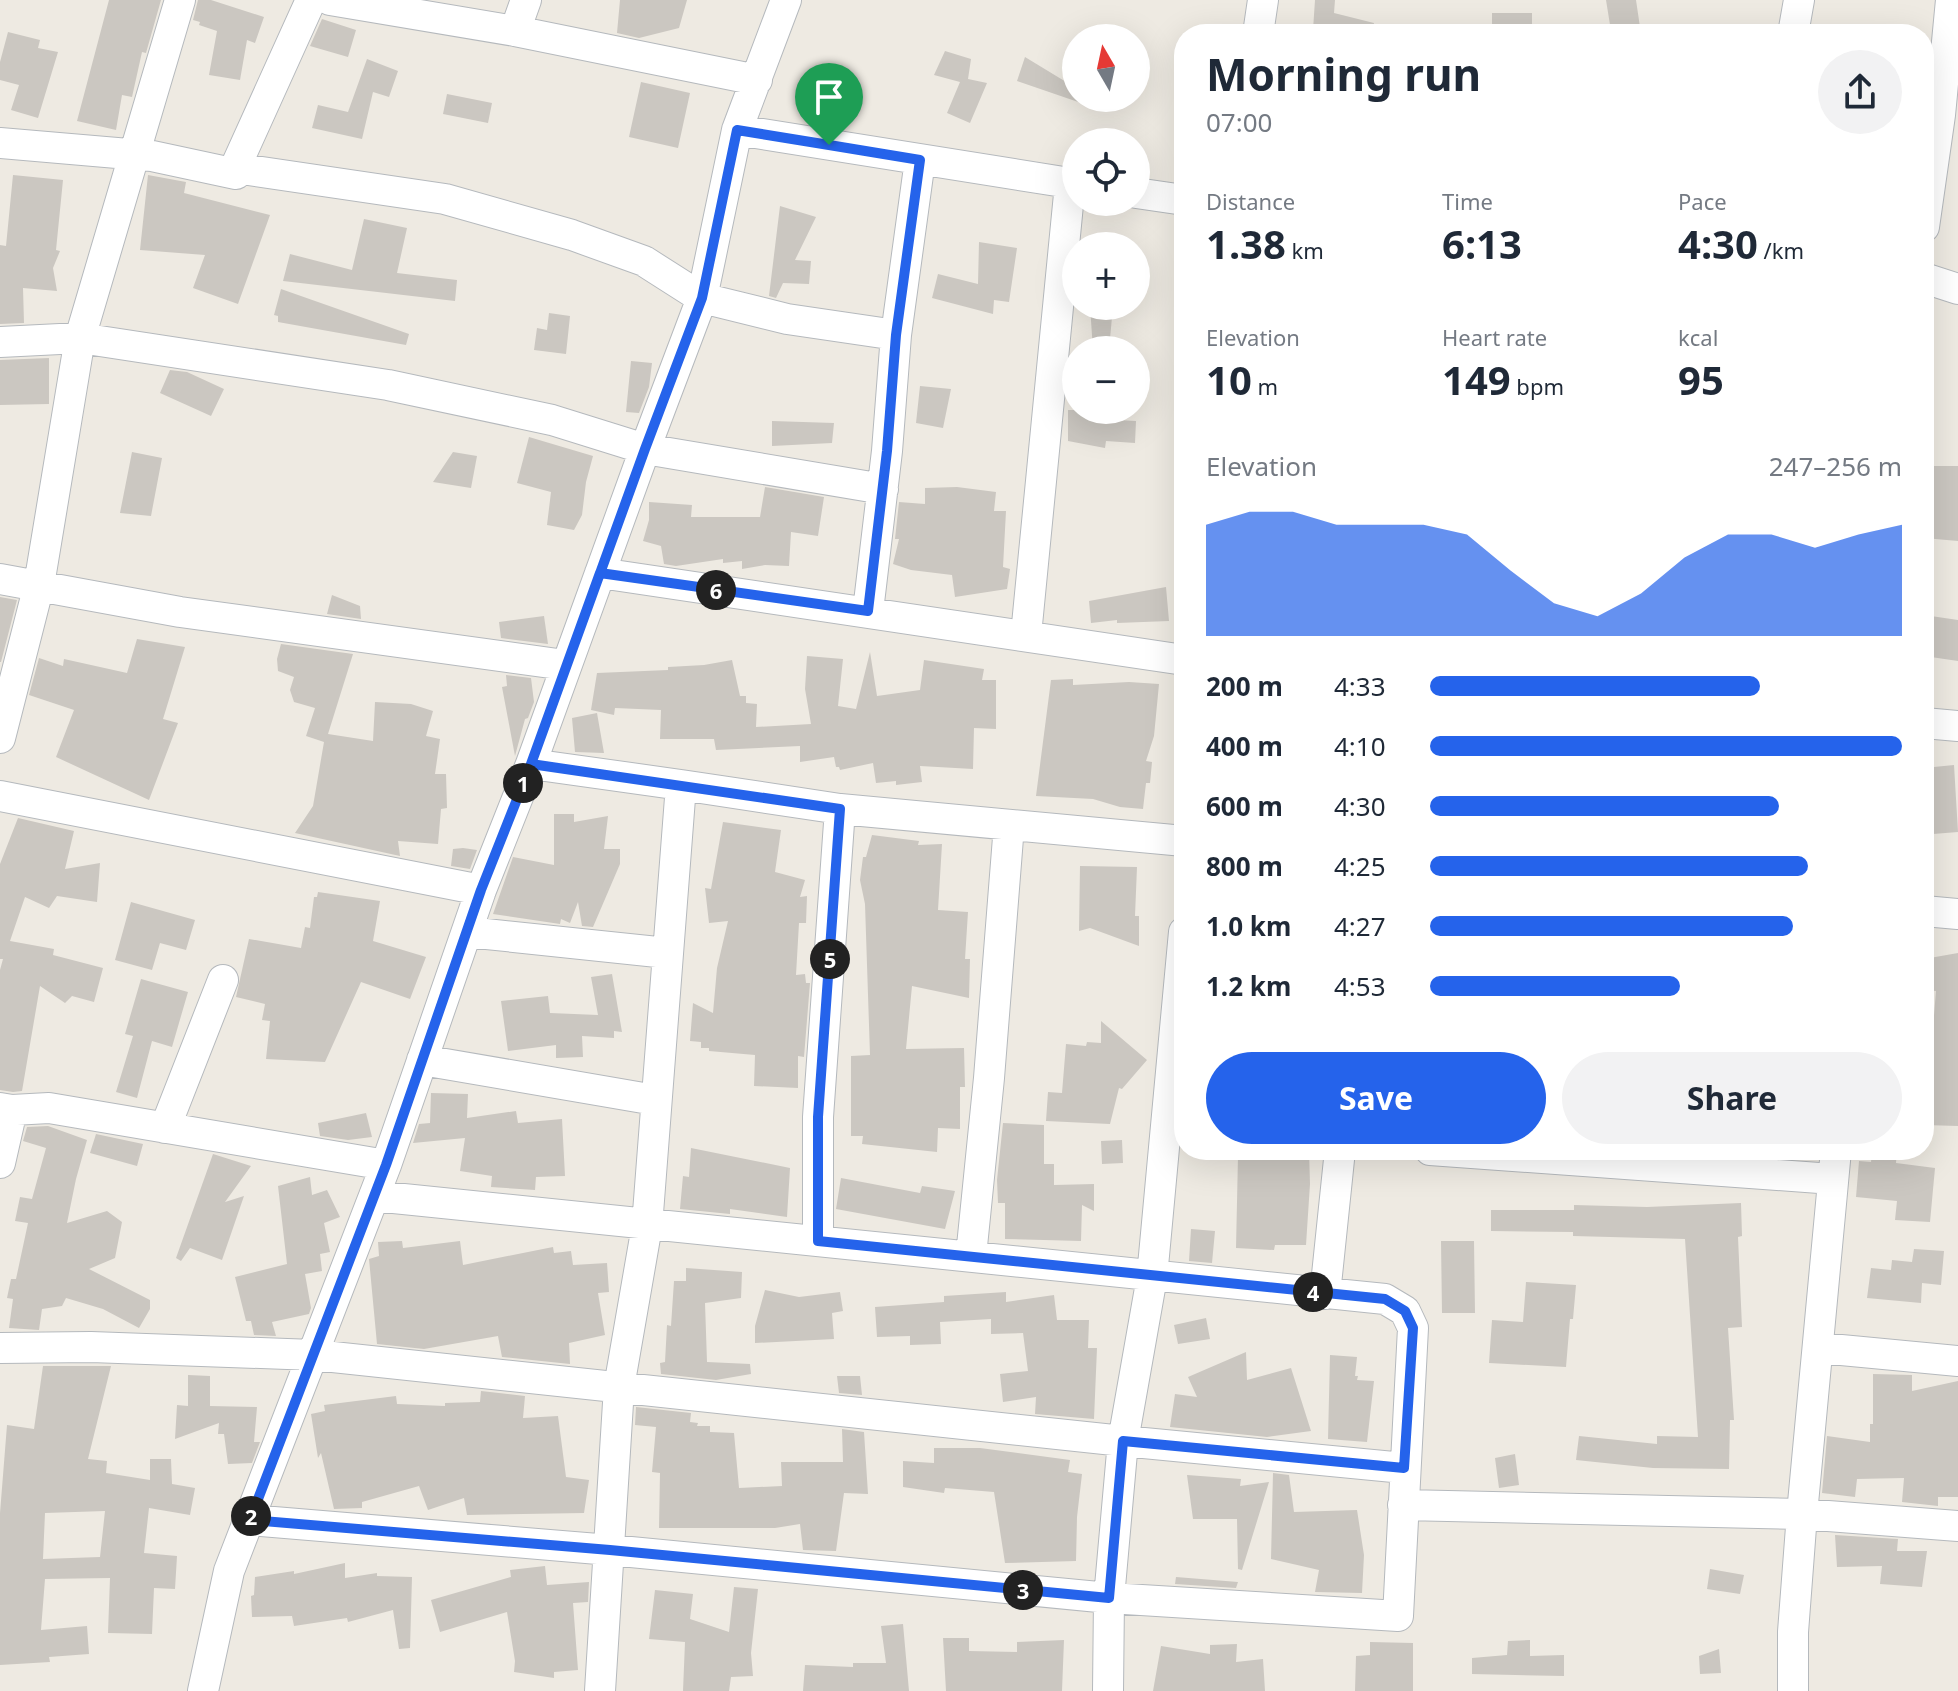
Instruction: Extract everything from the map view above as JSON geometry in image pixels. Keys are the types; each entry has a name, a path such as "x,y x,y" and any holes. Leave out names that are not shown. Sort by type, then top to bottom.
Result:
{"street":[{"path":"0,738 39,585 80,338 180,0"},
{"path":"0,143 152,156 236,174 235,168 311,0"},
{"path":"330,0 515,31 757,80"},
{"path":"515,31 526,0"},
{"path":"203,1691 229,1571 386,1165 481,890 531,764 702,298 737,130 786,0"},
{"path":"1259,24 1263,0"},
{"path":"1795,24 1799,0"},
{"path":"1934,183 1949,116 1951,0"},
{"path":"737,130 1062,182"},
{"path":"868,611 883,489 896,335 920,160"},
{"path":"235,168 445,199 572,235 644,261 702,298 787,319 896,335"},
{"path":"1150,195 1174,199"},
{"path":"1026,635 1070,216"},
{"path":"1934,281 1958,289"},
{"path":"0,342 80,338 388,385 552,420 645,449 883,489"},
{"path":"600,573 1174,658"},
{"path":"0,579 180,612 565,665"},
{"path":"1934,724 1958,726"},
{"path":"531,764 840,809 1174,840"},
{"path":"600,1691 619,1387 647,1226 681,785"},
{"path":"0,796 481,890"},
{"path":"818,1241 818,1117 840,809"},
{"path":"971,1256 1009,825"},
{"path":"1934,912 1958,914"},
{"path":"467,932 667,953"},
{"path":"165,1128 223,980"},
{"path":"1108,1691 1109,1598 1123,1441 1152,1277 1174,1040"},
{"path":"422,1060 655,1100"},
{"path":"0,1163 6,1109 49,1108 386,1165"},
{"path":"1325,1294 1339,1160"},
{"path":"1691,1160 1835,1164 1802,1514 1793,1632 1793,1691"},
{"path":"250,1520 610,1550 1109,1598 1398,1616 1413,1328 1405,1311 1385,1299 374,1196"},
{"path":"0,1348 91,1347 314,1355 1404,1468"},
{"path":"1820,1348 1958,1361"},
{"path":"1403,1505 1802,1514 1958,1526"}],"building":[{"path":"109,0 161,0 146,53 142,52 132,97 122,95 116,130 77,121"},
{"path":"198,0 211,0 264,17 255,43 247,40 240,80 209,75 217,31 193,20"},
{"path":"620,0 687,0 679,28 639,38 617,33"},
{"path":"1315,0 1335,0 1334,13 1374,23 1374,24 1313,24"},
{"path":"1606,0 1636,0 1640,24 1610,24"},
{"path":"1492,13 1532,13 1532,24 1492,24"},
{"path":"322,19 356,30 348,57 310,46"},
{"path":"8,32 40,40 38,48 58,52 38,118 11,110 19,85 0,80 0,62"},
{"path":"945,51 971,59 968,79 987,83 970,123 947,113 960,82 934,75"},
{"path":"1025,57 1062,79 1062,96 1017,81"},
{"path":"367,59 398,71 389,97 373,92 362,139 312,128 318,105 348,112"},
{"path":"641,82 690,93 678,148 629,137"},
{"path":"447,94 492,103 488,123 443,114"},
{"path":"13,175 63,180 56,250 60,251 53,268 57,291 23,288 24,323 0,324 0,245 6,246"},
{"path":"148,175 186,182 184,193 270,215 238,304 193,288 205,255 140,250"},
{"path":"780,206 816,217 795,260 811,261 809,284 783,283 776,298 769,296"},
{"path":"364,219 407,228 397,273 457,280 455,301 283,281 290,254 352,270"},
{"path":"979,242 1017,248 1009,302 994,300 993,314 932,298 938,274 978,284"},
{"path":"281,289 409,334 406,345 278,322 278,316 274,315"},
{"path":"549,313 570,316 566,354 534,350 537,328 547,330"},
{"path":"1091,320 1112,320 1110,336 1092,336"},
{"path":"49,358 49,404 0,405 0,360"},
{"path":"631,361 652,363 649,387 639,413 626,412"},
{"path":"170,370 187,372 224,389 211,416 160,393"},
{"path":"920,386 951,389 943,428 916,423"},
{"path":"772,421 834,423 832,443 772,446"},
{"path":"1068,424 1136,424 1135,443 1106,441 1105,448 1068,441"},
{"path":"529,437 593,456 582,515 574,530 547,525 551,492 517,483"},
{"path":"132,452 162,458 151,516 120,513"},
{"path":"453,452 477,456 471,488 433,482"},
{"path":"1934,466 1958,466 1958,541 1934,539"},
{"path":"765,487 824,497 818,536 791,532 789,566 765,565 742,569 742,561 723,563 723,559 676,566 664,564 661,546 643,541 649,520 649,502 692,505 691,517 760,517"},
{"path":"957,487 996,492 994,511 1006,511 1003,567 1010,569 1007,589 955,597 952,575 911,570 893,564 899,539 895,539 899,502 925,504 925,488"},
{"path":"1166,587 1169,621 1091,623 1089,601"},
{"path":"332,595 360,606 361,619 327,614"},
{"path":"0,597 17,600 1,662 0,662"},
{"path":"544,616 548,644 501,638 499,622"},
{"path":"1934,616 1958,620 1958,661 1934,657"},
{"path":"137,639 185,647 163,719 178,723 149,800 56,757 74,710 29,695 39,658 63,666 64,659 127,673"},
{"path":"281,644 353,654 328,734 373,741 375,702 411,704 433,711 426,736 440,739 435,774 446,774 447,808 441,809 438,844 398,841 400,856 295,833 313,806 324,742 306,736 315,708 294,702 290,690 294,677 278,671"},
{"path":"870,652 877,696 920,690 924,660 984,669 982,680 996,680 996,729 974,728 973,769 920,766 922,782 896,785 896,781 876,783 873,763 840,770 834,757 800,762 800,746 716,750 714,739 660,739 661,710 615,708 614,715 591,710 597,673 668,670 668,667 732,660 740,696 746,696 746,703 757,704 756,727 811,724 805,689 807,656 843,659 838,706 856,709"},
{"path":"506,675 531,678 534,702 525,719 515,756 502,687 507,686"},
{"path":"1073,679 1073,685 1159,684 1154,736 1146,761 1152,762 1150,783 1146,783 1143,809 1120,807 1093,799 1036,796 1051,680"},
{"path":"597,713 604,753 575,752 572,718"},
{"path":"1954,765 1958,832 1934,834 1934,767"},
{"path":"554,814 574,814 574,822 608,816 604,849 620,849 620,864 593,927 582,926 578,902 570,923 561,919 560,924 493,914 513,857 554,865"},
{"path":"18,818 74,831 65,869 100,863 97,902 57,896 49,908 25,897 10,941 54,949 53,955 103,968 94,1002 72,996 65,1003 40,986 22,1091 13,1092 0,1090 0,970 3,959 0,959 0,864"},
{"path":"723,822 781,830 775,872 805,880 800,897 807,896 806,923 799,923 796,975 805,974 806,983 810,983 804,1057 798,1056 798,1088 754,1086 755,1055 709,1051 709,1048 701,1048 701,1042 690,1041 693,1003 713,1013 717,968 728,921 709,923 705,888 711,889"},
{"path":"872,835 919,841 918,845 942,844 938,910 968,912 965,959 970,959 969,998 912,986 906,1049 964,1048 965,1087 960,1087 960,1129 938,1128 937,1152 862,1144 863,1136 851,1136 851,1056 870,1055 865,904 860,880 863,857 866,857"},
{"path":"453,849 477,850 470,869 451,866"},
{"path":"1080,866 1137,867 1135,916 1139,916 1139,946 1090,928 1079,931"},
{"path":"318,892 380,901 373,941 426,957 410,999 361,982 325,1062 266,1059 270,1021 262,1020 265,1004 236,997 249,939 301,948 305,927 310,928 314,897"},
{"path":"131,902 195,920 186,950 160,943 152,970 115,960"},
{"path":"1958,953 1958,1126 1934,1125 1934,957"},
{"path":"612,974 622,1032 614,1031 614,1038 582,1036 583,1057 556,1058 556,1045 508,1051 501,1001 548,996 550,1013 598,1015 591,977"},
{"path":"141,979 188,992 172,1047 152,1041 137,1098 116,1092 133,1036 125,1034"},
{"path":"1101,1021 1147,1060 1122,1089 1119,1088 1110,1124 1046,1121 1048,1092 1062,1093 1066,1044 1086,1046 1087,1042 1101,1043"},
{"path":"431,1093 468,1094 467,1118 516,1111 518,1123 562,1119 565,1176 536,1177 535,1190 491,1187 492,1176 460,1171 465,1138 413,1143 419,1124 430,1123"},
{"path":"366,1113 372,1137 348,1140 320,1136 318,1123"},
{"path":"1003,1123 1044,1125 1044,1164 1054,1164 1054,1185 1094,1184 1094,1211 1082,1205 1081,1241 1005,1239 1005,1203 998,1203 997,1180"},
{"path":"48,1126 87,1140 67,1223 107,1211 122,1222 115,1258 89,1269 150,1300 150,1309 139,1328 103,1309 66,1298 62,1306 42,1309 39,1330 9,1328 13,1299 7,1298 11,1279 16,1279 28,1223 15,1221 20,1197 32,1199 46,1148 23,1141 27,1127"},
{"path":"96,1134 143,1144 137,1166 90,1153"},
{"path":"1122,1140 1123,1163 1102,1164 1101,1141"},
{"path":"691,1148 790,1168 787,1217 730,1209 730,1214 680,1209 683,1176 689,1177"},
{"path":"213,1154 251,1166 225,1202 244,1196 222,1260 190,1248 181,1261 176,1258"},
{"path":"1238,1160 1309,1160 1306,1245 1275,1245 1274,1250 1236,1248"},
{"path":"1896,1160 1896,1163 1935,1168 1930,1222 1895,1220 1897,1201 1856,1197 1859,1161"},
{"path":"310,1177 312,1195 327,1190 340,1217 324,1223 330,1252 320,1254 322,1271 305,1274 311,1308 309,1314 272,1322 276,1336 254,1335 251,1321 246,1321 235,1277 287,1264 278,1186"},
{"path":"841,1178 920,1193 922,1186 955,1191 945,1229 836,1209"},
{"path":"1741,1203 1742,1236 1738,1237 1742,1327 1728,1328 1734,1420 1730,1420 1729,1469 1653,1468 1576,1460 1579,1436 1657,1444 1657,1436 1698,1437 1685,1239 1491,1231 1491,1210 1574,1210 1574,1205 1647,1207"},
{"path":"1191,1229 1215,1231 1212,1263 1189,1261"},
{"path":"402,1241 403,1248 460,1241 463,1265 553,1247 554,1253 571,1251 573,1265 607,1263 609,1292 598,1293 605,1335 569,1343 570,1364 502,1357 498,1336 424,1349 377,1344 369,1259 379,1256 378,1242"},
{"path":"1441,1241 1474,1241 1475,1313 1442,1313"},
{"path":"1914,1249 1944,1251 1941,1285 1922,1283 1921,1303 1867,1298 1871,1268 1891,1270 1892,1260 1912,1262"},
{"path":"686,1268 742,1272 741,1298 705,1303 707,1362 750,1364 751,1374 716,1380 661,1374 660,1363 665,1362 667,1325 671,1326 674,1281 686,1281"},
{"path":"1526,1282 1576,1285 1566,1367 1489,1363 1492,1320 1523,1322"},
{"path":"765,1290 799,1297 840,1292 843,1311 832,1313 834,1339 755,1343 755,1326"},
{"path":"1006,1292 1006,1302 1054,1295 1057,1320 1089,1320 1088,1348 1097,1348 1094,1419 1035,1414 1036,1397 1003,1402 1000,1374 1028,1371 1023,1333 991,1334 991,1319 940,1322 941,1344 910,1345 910,1336 877,1337 875,1307 944,1302 944,1296"},
{"path":"1206,1318 1210,1339 1178,1344 1174,1325"},
{"path":"1246,1352 1247,1380 1291,1368 1311,1431 1267,1437 1170,1427 1175,1394 1197,1397 1188,1377"},
{"path":"1330,1355 1357,1357 1357,1380 1374,1381 1367,1442 1328,1439"},
{"path":"43,1366 111,1366 88,1459 107,1461 106,1473 150,1480 150,1459 171,1459 172,1484 195,1488 190,1515 149,1508 144,1553 177,1556 175,1589 154,1588 152,1634 108,1633 110,1578 45,1579 41,1630 87,1626 89,1654 49,1657 50,1662 0,1665 0,1513 7,1425 34,1429","holes":["105,1511 100,1557 43,1559 45,1513"]},
{"path":"1873,1374 1912,1375 1912,1391 1958,1381 1958,1497 1938,1497 1938,1506 1902,1502 1904,1478 1857,1479 1855,1497 1822,1493 1827,1436 1870,1442"},
{"path":"188,1375 210,1376 210,1406 257,1407 254,1442 260,1442 252,1463 228,1464 224,1434 218,1434 219,1423 175,1439 177,1405 188,1406"},
{"path":"837,1376 860,1376 862,1395 839,1393"},
{"path":"481,1391 525,1396 523,1418 558,1416 566,1477 589,1480 584,1513 467,1515 464,1498 428,1510 419,1486 362,1502 362,1508 334,1509 321,1453 318,1458 311,1414 325,1411 324,1405 396,1396 397,1404 445,1406 445,1403 480,1402"},
{"path":"636,1407 691,1413 690,1422 698,1423 697,1426 710,1426 710,1432 734,1433 739,1488 782,1486 781,1462 843,1462 842,1429 864,1432 868,1494 844,1493 836,1551 803,1550 800,1524 775,1528 659,1528 660,1473 652,1472 656,1427 635,1425"},
{"path":"934,1448 980,1448 1070,1460 1068,1472 1082,1474 1076,1561 1005,1563 994,1492 945,1488 944,1493 903,1487 903,1461 934,1463"},
{"path":"1515,1454 1519,1485 1499,1488 1495,1458"},
{"path":"1273,1473 1289,1475 1294,1512 1357,1510 1364,1555 1362,1593 1315,1592 1319,1570 1271,1559"},
{"path":"1187,1475 1241,1479 1240,1486 1269,1482 1242,1570 1238,1569 1237,1519 1193,1519"},
{"path":"1835,1535 1898,1539 1897,1551 1927,1551 1922,1587 1880,1584 1882,1566 1837,1567"},
{"path":"345,1563 345,1578 377,1573 377,1576 412,1577 410,1648 399,1649 393,1610 348,1622 347,1618 294,1626 292,1616 252,1617 251,1596 254,1595 255,1577 294,1571 294,1574"},
{"path":"545,1566 547,1585 589,1582 588,1602 573,1603 578,1670 554,1672 554,1678 514,1672 507,1612 440,1632 431,1600 511,1577 510,1570"},
{"path":"1710,1569 1744,1575 1740,1594 1707,1589"},
{"path":"1176,1577 1238,1582 1236,1588 1175,1584"},
{"path":"734,1587 758,1589 751,1653 753,1676 731,1677 729,1691 683,1691 685,1642 649,1639 655,1590 693,1594 690,1619 729,1632"},
{"path":"903,1624 909,1691 803,1691 805,1665 853,1667 853,1663 886,1663 881,1626"},
{"path":"943,1638 969,1638 969,1651 1017,1652 1017,1642 1064,1640 1062,1691 946,1691"},
{"path":"1530,1640 1530,1656 1564,1655 1564,1676 1472,1674 1472,1658 1507,1655 1508,1641"},
{"path":"1370,1642 1413,1643 1413,1691 1355,1691 1356,1656 1370,1655"},
{"path":"1237,1644 1236,1662 1263,1659 1265,1691 1153,1691 1161,1646 1210,1654 1210,1645"},
{"path":"1719,1649 1721,1673 1700,1674 1699,1656"}],"route":[{"path":"829,145 737,130 702,298 565,665 531,764 481,890 386,1165 250,1520 610,1550 1109,1598 1123,1441 1404,1468 1413,1328 1405,1311 1385,1299 818,1241 818,1117 840,809 531,764 600,573 868,611 887,451 896,335 920,160 829,145"}]}
